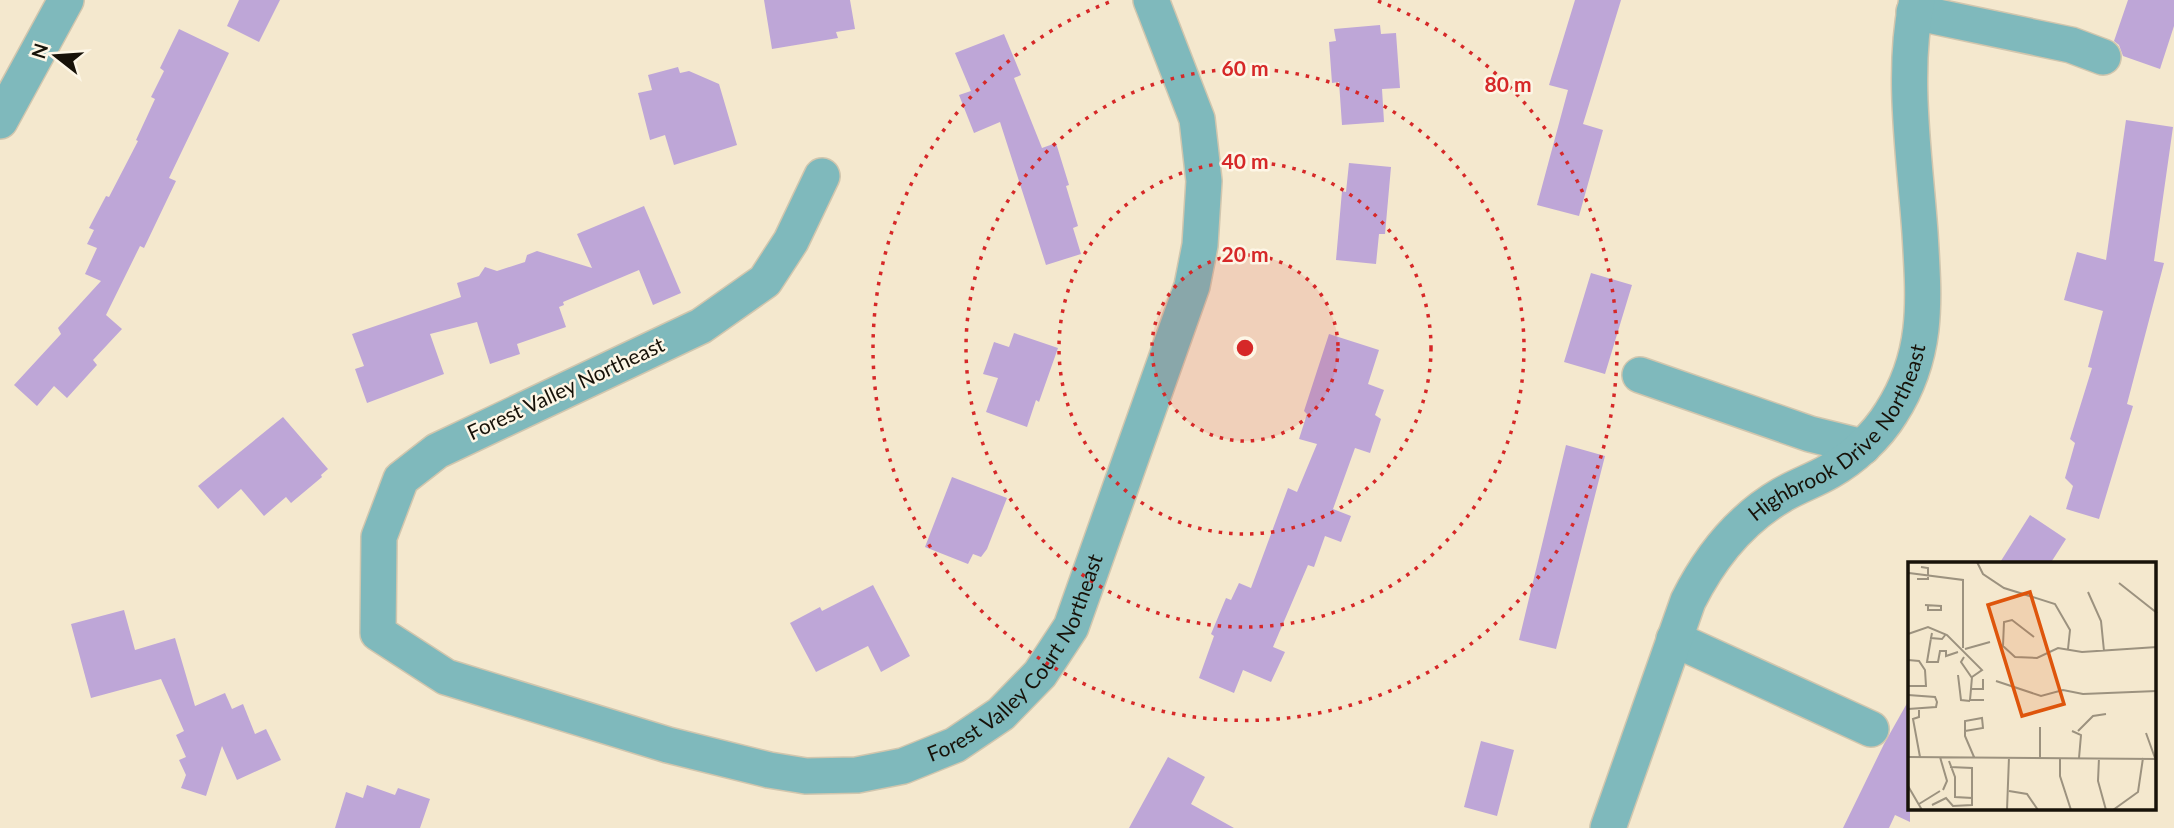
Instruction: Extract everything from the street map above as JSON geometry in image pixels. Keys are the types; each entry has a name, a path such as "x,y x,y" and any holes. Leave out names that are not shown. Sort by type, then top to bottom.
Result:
{"street":[{"path":"0,121 66,0"},
{"name":"Forest Valley Court Northeast","path":"378,633 446,677 668,745 769,770 806,776 857,775 903,766 955,745 1001,714 1040,674 1071,627 1192,286 1200,245 1204,181 1197,119 1151,0"},
{"path":"1915,6 2071,45 2103,57"},
{"name":"Highbrook Drive Northeast","path":"1608,828 1688,601 1702,573 1726,540 1751,516 1782,495 1831,471 1863,447 1891,414 1911,376 1921,341 1925,302 1909,68 1915,6"},
{"name":"Forest Valley Northeast","path":"378,633 379,537 401,479 437,450 701,326 765,281 791,241 822,176"},
{"path":"1640,376 1810,434 1863,447"},
{"path":"1674,639 1871,729"}],"building":[{"path":"239,0 280,0 259,42 227,26"},
{"path":"764,0 850,0 855,29 836,32 838,38 772,49"},
{"path":"1575,0 1621,0 1583,124 1603,130 1579,216 1537,205 1568,90 1549,85"},
{"path":"2128,0 2174,0 2174,26 2160,69 2123,56 2119,45 2114,41"},
{"path":"1380,25 1381,34 1396,33 1400,88 1382,89 1384,122 1342,125 1339,82 1332,83 1329,42 1336,41 1334,29"},
{"path":"179,29 229,53 169,178 176,181 144,248 140,246 106,315 122,329 93,360 97,365 67,398 54,386 37,406 14,385 61,334 58,328 101,281 85,274 97,248 87,244 94,230 89,228 106,196 109,197 138,141 136,140 155,99 151,97 164,71 160,68"},
{"path":"1004,34 1021,75 1014,78 1042,148 1056,143 1078,226 1073,228 1081,254 1046,265 1000,122 974,133 959,95 971,91 955,53"},
{"path":"678,67 680,73 689,71 719,84 737,145 674,165 665,135 650,140 638,93 652,90 648,75"},
{"path":"2126,120 2173,127 2154,261 2164,263 2127,404 2133,406 2099,519 2066,509 2073,486 2065,478 2075,443 2070,439 2092,368 2088,367 2103,311 2064,300 2077,252 2106,260"},
{"path":"1349,163 1391,167 1385,234 1379,234 1376,264 1336,260 1342,191 1346,192"},
{"path":"644,206 681,293 653,305 639,270 563,302 564,305 559,307 566,327 517,344 520,354 490,364 477,322 430,334 444,374 367,403 355,369 364,366 352,334 461,297 457,283 479,276 485,267 497,271 525,262 527,255 537,251 592,268 577,234"},
{"path":"1591,273 1632,285 1605,374 1564,362"},
{"path":"1014,333 1058,348 1027,427 986,412 998,378 983,374 994,342 1009,347"},
{"path":"1329,334 1379,350 1368,384 1384,390 1375,415 1381,419 1370,453 1355,448 1333,509 1351,516 1341,542 1325,536 1314,567 1308,565 1273,647 1285,652 1271,682 1243,670 1234,693 1199,678 1214,636 1211,634 1226,598 1231,600 1239,583 1251,588 1288,488 1297,492 1317,444 1299,439 1307,414 1304,411"},
{"path":"283,417 328,469 291,503 286,497 264,516 241,489 218,509 198,486"},
{"path":"1566,445 1605,456 1556,649 1519,640"},
{"path":"952,477 1007,498 987,549 981,557 973,554 968,564 925,547"},
{"path":"2030,515 2066,539 2051,562 2000,562"},
{"path":"873,585 910,656 881,672 868,646 816,672 790,623 820,607 822,611"},
{"path":"124,610 135,650 175,638 195,706 225,693 232,709 243,704 255,734 266,729 281,760 237,780 222,746 206,796 181,788 186,775 179,760 186,757 176,735 184,731 161,679 91,698 71,624"},
{"path":"1908,702 1910,822 1895,815 1889,828 1843,828"},
{"path":"1481,741 1514,750 1497,816 1464,807"},
{"path":"1168,757 1205,777 1191,804 1234,828 1129,828"},
{"path":"367,785 395,795 398,788 430,799 420,828 335,828 346,792 363,798"}]}
